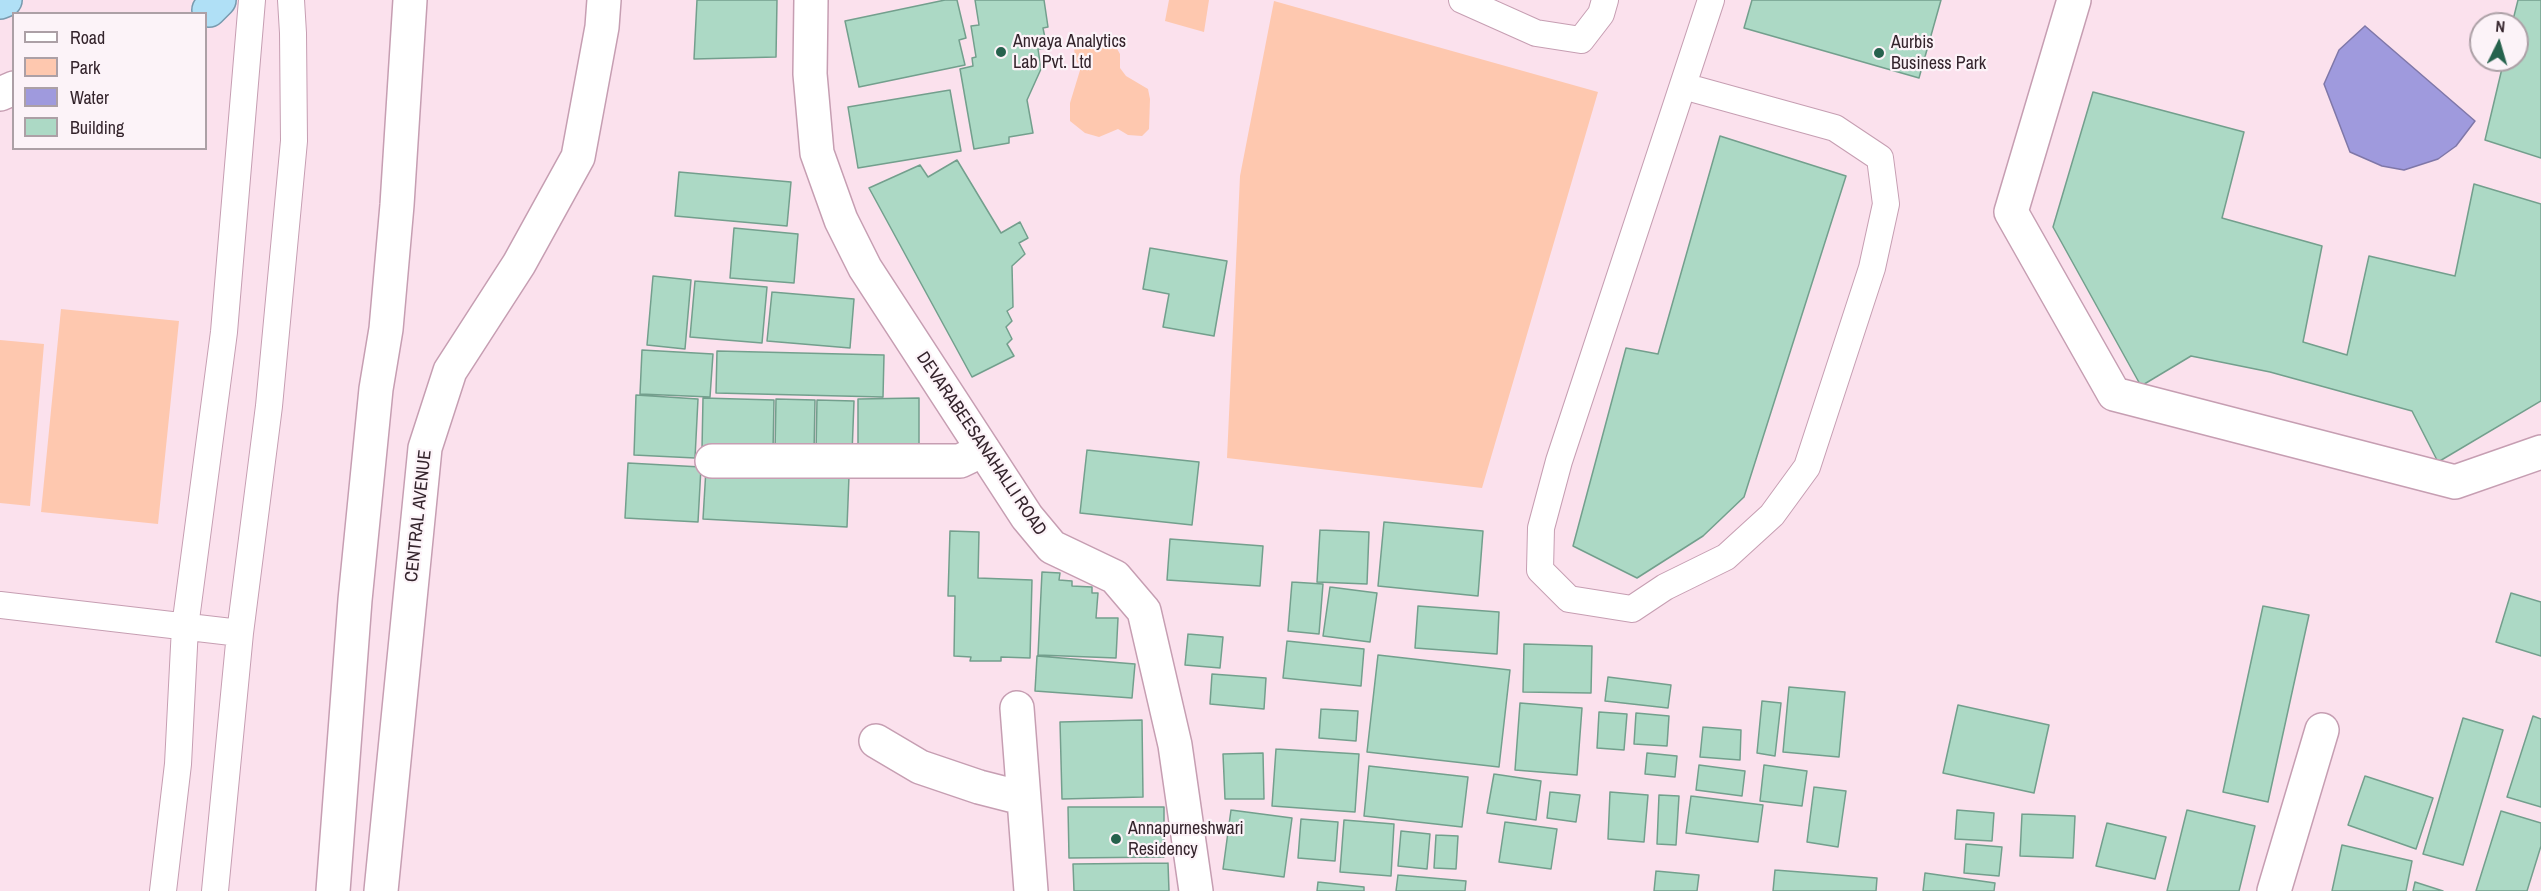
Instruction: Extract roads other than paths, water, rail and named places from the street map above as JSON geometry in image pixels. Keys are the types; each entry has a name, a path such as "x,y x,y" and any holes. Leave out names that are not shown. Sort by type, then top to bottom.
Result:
{"highway":[{"path":"0,2 5,0"}],"street":[{"path":"333,891 354,600 376,389 386,329 395,228 410,0"},
{"name":"CENTRAL AVENUE","path":"381,891 426,448 450,371 519,264 578,157 602,27 604,0"},
{"name":"DEVARABEESANAHALLI ROAD","path":"811,0 810,74 817,153 841,220 864,268 1027,517 1052,548 1115,578 1144,611 1175,744 1196,891"},
{"path":"2074,0 2012,212 2114,394 2455,482 2541,452"},
{"path":"712,461 960,461 983,450"},
{"path":"1017,708 1022,798 1031,891"},
{"path":"2274,891 2322,730"},
{"path":"876,741 920,767 979,787 1022,798"}],"lane":[{"path":"163,891 178,764 185,627 224,332 252,0"},
{"path":"215,891 240,633 269,406 294,141 291,0"},
{"path":"1462,0 1536,33 1581,40 1601,14 1605,0"},
{"path":"1683,86 1835,128 1880,158 1886,204 1872,268 1807,467 1772,515 1726,557 1665,587 1632,609 1569,599 1540,570 1541,528 1560,462 1711,0"},
{"path":"0,605 240,633"}],"water":[{"path":"2365,26 2475,121 2456,146 2438,159 2404,170 2382,166 2350,152 2324,84 2339,50"}],"place":[{"name":"Anvaya Analytics Lab Pvt. Ltd","path":"1001,52"},
{"name":"Aurbis Business Park","path":"1879,53"},
{"name":"Annapurneshwari Residency","path":"1116,839"}]}
